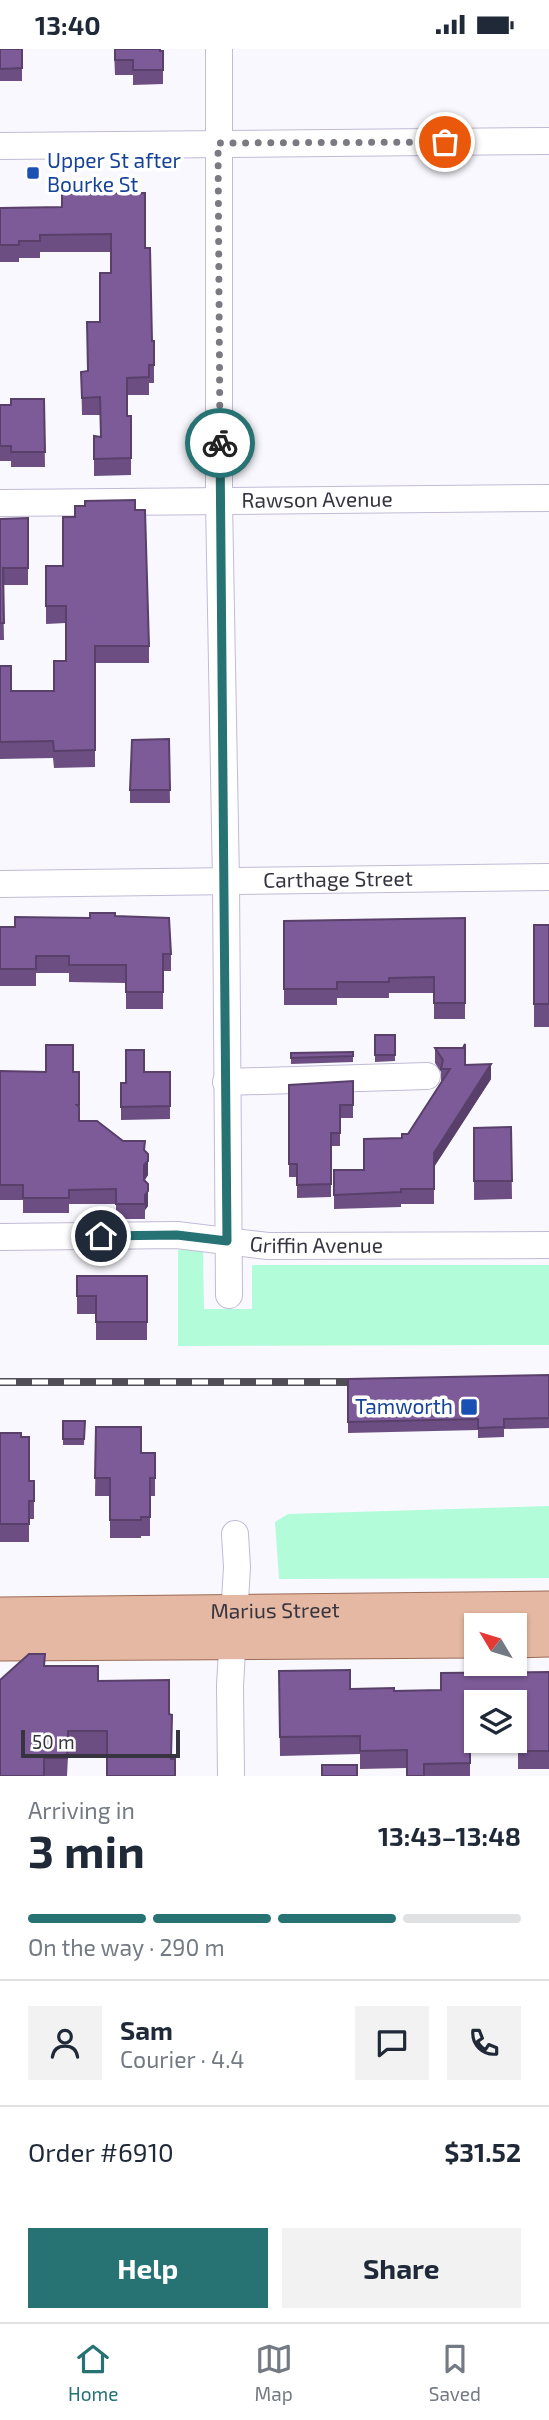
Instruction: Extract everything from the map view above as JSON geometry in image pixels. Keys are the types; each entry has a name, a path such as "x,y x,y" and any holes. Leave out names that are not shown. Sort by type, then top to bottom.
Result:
{"main road":[{"name":"Marius Street","path":"0,1644 549,1608"},
{"name":"Marius Street","path":"0,1614 464,1640"},
{"path":"527,1641 549,1640"}],"street":[{"path":"219,49 219,502 226,882 229,1295"},
{"path":"0,146 549,141"},
{"name":"Rawson Avenue","path":"0,503 549,498"},
{"name":"Carthage Street","path":"0,884 549,877"},
{"path":"226,1082 427,1076"},
{"name":"Griffin Avenue","path":"0,1237 177,1235 268,1246 549,1245"},
{"path":"231,1776 230,1685 237,1567 235,1534"}],"green space":[{"path":"178,1250 203,1250 204,1309 252,1309 252,1265 549,1265 549,1345 178,1346"},
{"path":"549,1506 549,1578 279,1579 275,1522 288,1514"}],"building":[{"path":"0,49 22,49 22,68 0,69"},
{"path":"115,49 160,49 163,51 163,70 133,70 133,60 115,60"},
{"path":"145,193 145,248 150,248 154,365 149,365 149,377 127,378 131,458 94,459 94,436 101,437 100,397 82,398 81,372 88,371 87,322 100,322 100,273 111,273 111,234 40,235 40,241 0,245 0,208 62,207 62,194"},
{"path":"11,399 44,399 45,452 11,452 11,446 0,446 0,405 11,405"},
{"path":"135,500 135,510 145,510 149,646 95,646 95,750 54,751 53,741 0,742 0,666 11,666 11,691 54,691 54,661 66,661 66,606 46,606 46,566 63,566 63,517 75,517 75,506 85,506 85,501"},
{"path":"28,518 28,568 3,568 4,623 0,623 0,519"},
{"path":"169,739 170,790 130,790 132,740"},
{"path":"90,913 169,918 171,954 163,954 163,992 126,992 126,965 69,965 69,956 36,956 36,969 0,969 0,927 15,927 15,917 90,918"},
{"path":"465,918 465,1003 434,1003 434,977 389,978 389,982 337,982 337,989 284,989 284,921"},
{"path":"534,925 549,925 549,1004 534,1004"},
{"path":"375,1035 395,1035 395,1055 375,1055"},
{"path":"465,1044 465,1065 491,1064 434,1153 434,1189 334,1195 334,1170 364,1170 364,1139 402,1138 402,1134 408,1134 450,1069 441,1069 443,1060 435,1048 463,1048"},
{"path":"46,1045 73,1045 73,1072 79,1072 79,1121 97,1121 123,1141 145,1141 144,1150 148,1154 148,1161 144,1165 144,1180 148,1184 148,1191 145,1204 116,1204 116,1189 69,1190 69,1198 23,1198 23,1185 0,1185 0,1071 46,1072"},
{"path":"126,1050 144,1050 144,1072 170,1072 170,1106 121,1107 121,1083 126,1083"},
{"path":"353,1052 353,1056 291,1058 291,1053"},
{"path":"353,1081 353,1105 340,1105 340,1133 331,1133 331,1184 297,1185 297,1164 289,1164 289,1085"},
{"path":"511,1127 512,1181 474,1181 474,1128"},
{"path":"77,1276 147,1276 147,1322 96,1322 96,1296 77,1296"},
{"name":"Tamworth","path":"549,1375 549,1418 504,1419 504,1427 478,1428 478,1419 348,1422 348,1379"},
{"path":"63,1421 85,1421 84,1439 63,1439"},
{"path":"96,1427 141,1427 141,1453 155,1453 155,1478 150,1478 150,1517 141,1517 141,1520 110,1520 110,1478 95,1478"},
{"path":"0,1433 21,1433 21,1437 29,1437 29,1481 34,1481 34,1501 29,1501 29,1524 0,1524"},
{"path":"29,1654 45,1654 44,1666 98,1666 98,1681 169,1680 169,1714 172,1715 171,1759 175,1759 175,1776 107,1776 107,1731 68,1731 67,1758 44,1758 44,1776 0,1776 0,1680"},
{"path":"350,1670 350,1689 394,1688 394,1691 441,1690 441,1673 464,1673 464,1677 527,1677 527,1672 549,1672 549,1751 527,1751 527,1690 464,1690 464,1753 470,1753 470,1763 424,1764 424,1776 407,1776 407,1750 360,1751 360,1736 280,1737 279,1671"},
{"path":"322,1765 357,1765 357,1776 322,1776"}],"railway":[{"path":"0,1382 367,1382"}],"way so far":[{"path":"220,443 218,143 445,142"}],"place":[{"name":"Upper St after Bourke St","path":"33,173"},
{"name":"Tamworth","path":"469,1407"}],"route":[{"path":"101,1236 177,1235 227,1241 226,882 220,443"}]}
